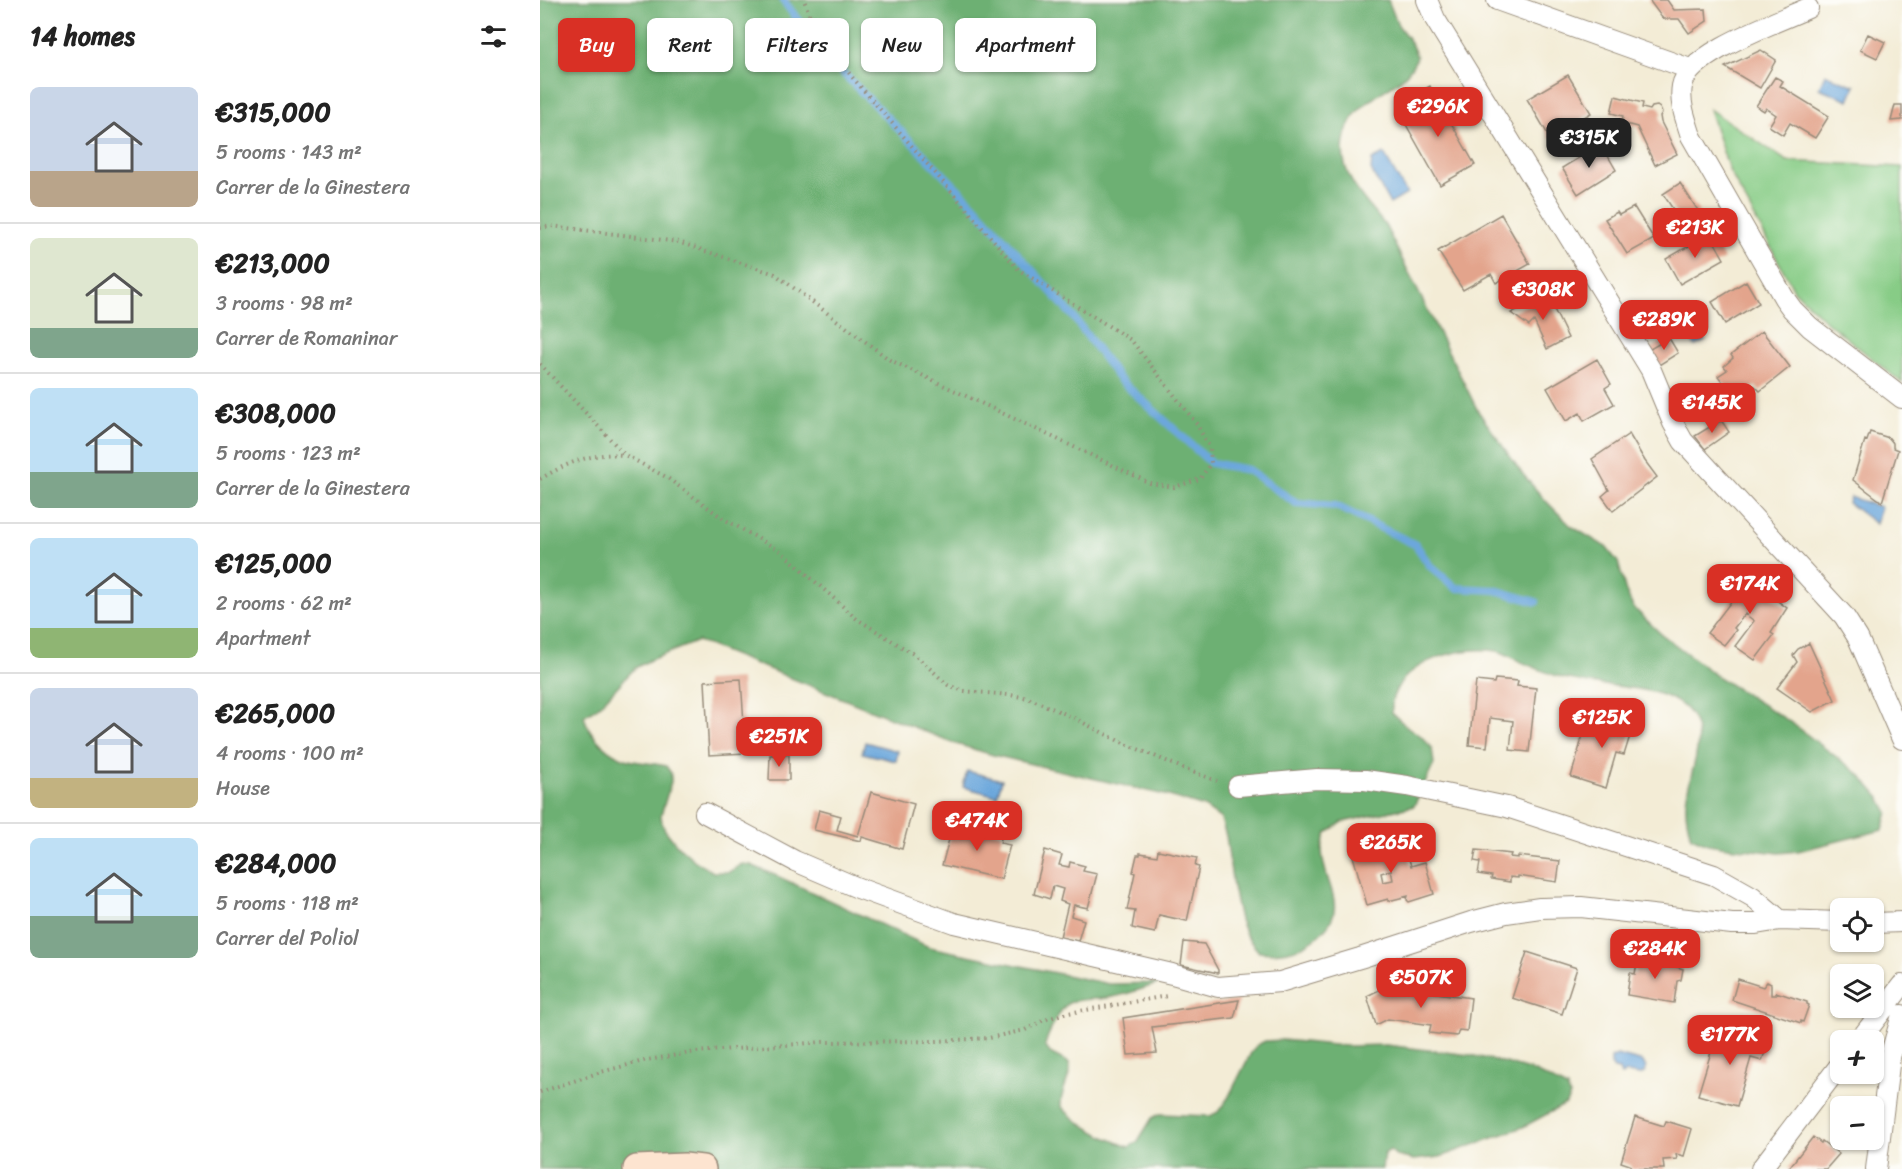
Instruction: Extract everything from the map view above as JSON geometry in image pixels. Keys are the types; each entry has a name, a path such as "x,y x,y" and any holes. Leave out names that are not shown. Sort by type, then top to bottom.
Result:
{"main road":[{"path":"637,1169 684,1167 702,1169"}],"street":[{"path":"1427,0 1436,19 1651,370 1672,423 1683,441 1844,616 1858,638 1902,738"},
{"path":"1497,0 1690,69"},
{"path":"1808,8 1727,44 1690,69 1682,85 1684,117 1691,136 1784,298 1810,327 1902,399"},
{"path":"1238,786 1317,779 1365,780 1407,786 1506,807 1714,875 1753,897 1780,920"},
{"path":"705,813 795,861 858,888 954,923 1218,987 1280,982 1471,922 1506,913 1540,909 1581,907 1732,924 1756,924 1780,920 1830,922"},
{"path":"1884,923 1902,922"},
{"path":"1867,1030 1902,985"},
{"path":"1875,1169 1890,1057 1902,1015"},
{"path":"1761,1169 1830,1078"}],"path":[{"path":"540,228 551,226 678,242 775,274 890,360 1150,483 1174,486 1200,479 1211,463 1210,448 1196,423 1131,340 1019,270 821,38 815,30 804,0"},
{"path":"540,364 625,455 666,477 724,519 782,552 857,619 915,655 948,685 963,691 1028,698 1185,770 1238,786"},
{"path":"540,479 560,467 589,456 607,453 625,455"},
{"path":"540,1092 647,1060 686,1053 823,1042 989,1038 1025,1030 1044,1020 1064,1014 1173,995"}],"green space":[{"path":"540,0 1388,0 1398,25 1410,41 1417,57 1404,76 1369,101 1354,116 1344,141 1345,165 1355,186 1385,225 1478,411 1521,472 1544,499 1571,526 1606,547 1618,562 1626,592 1633,607 1660,633 1718,677 1789,721 1859,774 1880,798 1888,812 1883,830 1798,851 1779,853 1708,844 1691,837 1686,802 1698,737 1692,717 1684,707 1674,700 1648,691 1588,683 1558,676 1497,651 1468,650 1423,664 1401,683 1392,699 1392,713 1432,748 1434,764 1414,806 1343,822 1327,833 1322,851 1334,898 1332,918 1325,929 1313,940 1294,950 1259,952 1247,937 1240,920 1221,819 1204,807 1169,796 993,755 956,744 698,641 635,668 599,706 584,716 590,731 614,754 629,760 666,766 671,773 671,782 661,815 662,823 676,844 695,861 713,872 729,872 742,864 751,865 929,947 1109,984 1160,983 1120,996 1069,1003 1058,1016 1048,1036 1045,1046 1050,1053 1069,1063 1069,1074 1061,1106 1083,1125 1101,1135 1129,1147 1138,1141 1152,1118 1160,1114 1210,1116 1218,1112 1228,1098 1252,1051 1265,1041 1282,1040 1345,1046 1386,1045 1470,1055 1535,1072 1567,1088 1570,1096 1566,1104 1523,1127 1440,1157 1414,1160 1397,1156 1390,1150 1384,1154 1382,1169 540,1169"},
{"path":"1709,109 1787,161 1902,167 1902,383 1821,317 1794,290 1729,170"}],"water":[{"path":"1825,74 1855,86 1849,100 1819,88"},
{"path":"1384,154 1407,194 1390,204 1371,170 1372,160"},
{"path":"1691,317 1705,341 1695,346 1681,323"},
{"path":"1850,497 1881,507 1876,524 1848,503"},
{"path":"865,742 898,751 896,761 862,753"},
{"path":"967,771 1002,780 997,796 963,787"},
{"path":"1617,1055 1643,1062 1646,1068 1644,1073 1621,1075 1619,1070 1614,1069 1611,1065 1611,1058"}],"building":[{"path":"1649,0 1667,0 1674,10 1706,9 1707,21 1689,33 1679,19 1663,19"},
{"path":"1868,34 1885,42 1877,58 1860,50"},
{"path":"1761,50 1776,60 1760,88 1725,67"},
{"path":"1568,75 1591,113 1550,138 1527,99"},
{"path":"1775,77 1783,81 1780,86 1829,116 1815,138 1790,123 1783,135 1769,126 1776,115 1766,108 1764,111 1756,106"},
{"path":"1430,86 1475,165 1440,185 1404,121 1419,112 1410,97"},
{"path":"1615,96 1643,103 1642,108 1650,110 1657,106 1660,108 1661,122 1677,154 1655,165 1637,127 1622,123 1623,116 1611,113"},
{"path":"1895,105 1902,105 1902,120 1891,121"},
{"path":"1601,144 1616,170 1578,194 1562,168"},
{"path":"1680,183 1699,212 1682,223 1663,194"},
{"path":"1634,207 1654,239 1627,254 1605,219 1617,212 1619,215"},
{"path":"1501,214 1530,264 1496,283 1491,274 1463,290 1438,251"},
{"path":"1710,234 1724,259 1680,284 1666,259"},
{"path":"1746,281 1759,303 1725,324 1712,302"},
{"path":"1547,295 1568,338 1547,349 1534,321 1529,326 1511,313"},
{"path":"1762,331 1790,367 1760,391 1755,386 1737,400 1718,376 1727,370 1724,366 1733,358 1731,355"},
{"path":"1669,338 1678,353 1659,365 1650,349"},
{"path":"1597,359 1611,384 1605,388 1614,404 1584,421 1580,413 1566,421 1547,388"},
{"path":"1721,420 1729,432 1705,449 1695,436"},
{"path":"1870,432 1889,438 1893,443 1893,448 1898,450 1882,502 1853,480 1865,440 1867,441"},
{"path":"1629,434 1657,477 1613,511 1602,496 1609,490 1592,459"},
{"path":"1754,566 1772,579 1763,590 1787,608 1771,633 1774,635 1755,660 1735,646 1754,621 1745,614 1724,645 1707,633"},
{"path":"1809,643 1835,700 1812,712 1777,688 1797,662 1793,655"},
{"path":"741,679 746,753 709,755 705,681"},
{"path":"1495,679 1518,681 1517,686 1536,688 1529,752 1510,750 1513,721 1490,718 1487,747 1469,745 1476,681 1494,683"},
{"path":"1597,712 1610,716 1611,713 1634,723 1624,755 1616,753 1606,788 1571,777 1585,728 1592,730"},
{"path":"770,755 789,755 789,780 769,780"},
{"path":"871,792 914,804 902,849 862,837 861,841 814,830 819,810 841,816 837,830 858,836"},
{"path":"960,825 1002,834 1000,843 1010,845 1001,879 942,865 950,836 957,838"},
{"path":"1404,842 1411,866 1425,862 1434,894 1409,902 1408,896 1367,905 1351,849 1373,843 1374,850","holes":["1391,870 1393,880 1383,882 1381,873"]},
{"path":"1045,850 1062,855 1059,865 1069,867 1070,862 1085,866 1083,871 1097,874 1088,908 1074,905 1071,916 1084,920 1078,941 1060,937 1068,904 1060,901 1063,889 1053,886 1050,899 1034,894"},
{"path":"1158,850 1197,858 1195,866 1199,867 1187,921 1159,915 1155,933 1132,928 1135,911 1127,910 1137,855 1140,853 1157,856"},
{"path":"1476,850 1511,854 1510,857 1560,861 1557,882 1518,876 1518,878 1510,877 1510,882 1478,874 1480,862 1474,861"},
{"path":"1184,942 1204,944 1218,973 1181,965"},
{"path":"1527,952 1577,968 1562,1014 1512,998"},
{"path":"1638,957 1678,963 1677,967 1683,969 1681,980 1677,981 1674,1003 1627,995 1630,973 1635,974"},
{"path":"1738,979 1763,987 1767,982 1771,984 1771,995 1776,995 1776,992 1807,1002 1809,1005 1803,1022 1732,1000"},
{"path":"1395,982 1396,987 1471,998 1467,1031 1459,1030 1457,1036 1429,1033 1431,1025 1388,1019 1376,1025 1367,996"},
{"path":"1239,1000 1234,1018 1152,1027 1157,1053 1128,1055 1123,1018"},
{"path":"1718,1029 1768,1043 1762,1061 1751,1058 1737,1106 1698,1095"},
{"path":"1635,1117 1664,1126 1666,1121 1692,1129 1684,1156 1676,1154 1677,1159 1663,1160 1664,1169 1631,1169 1630,1165 1621,1162"},
{"path":"1813,1137 1839,1154 1826,1169 1788,1169"}],"waterway":[{"path":"783,0 820,50 972,203 1072,315 1119,379 1211,463 1248,470 1296,503 1336,506 1416,545 1430,566 1456,588 1495,590 1536,602"}]}
